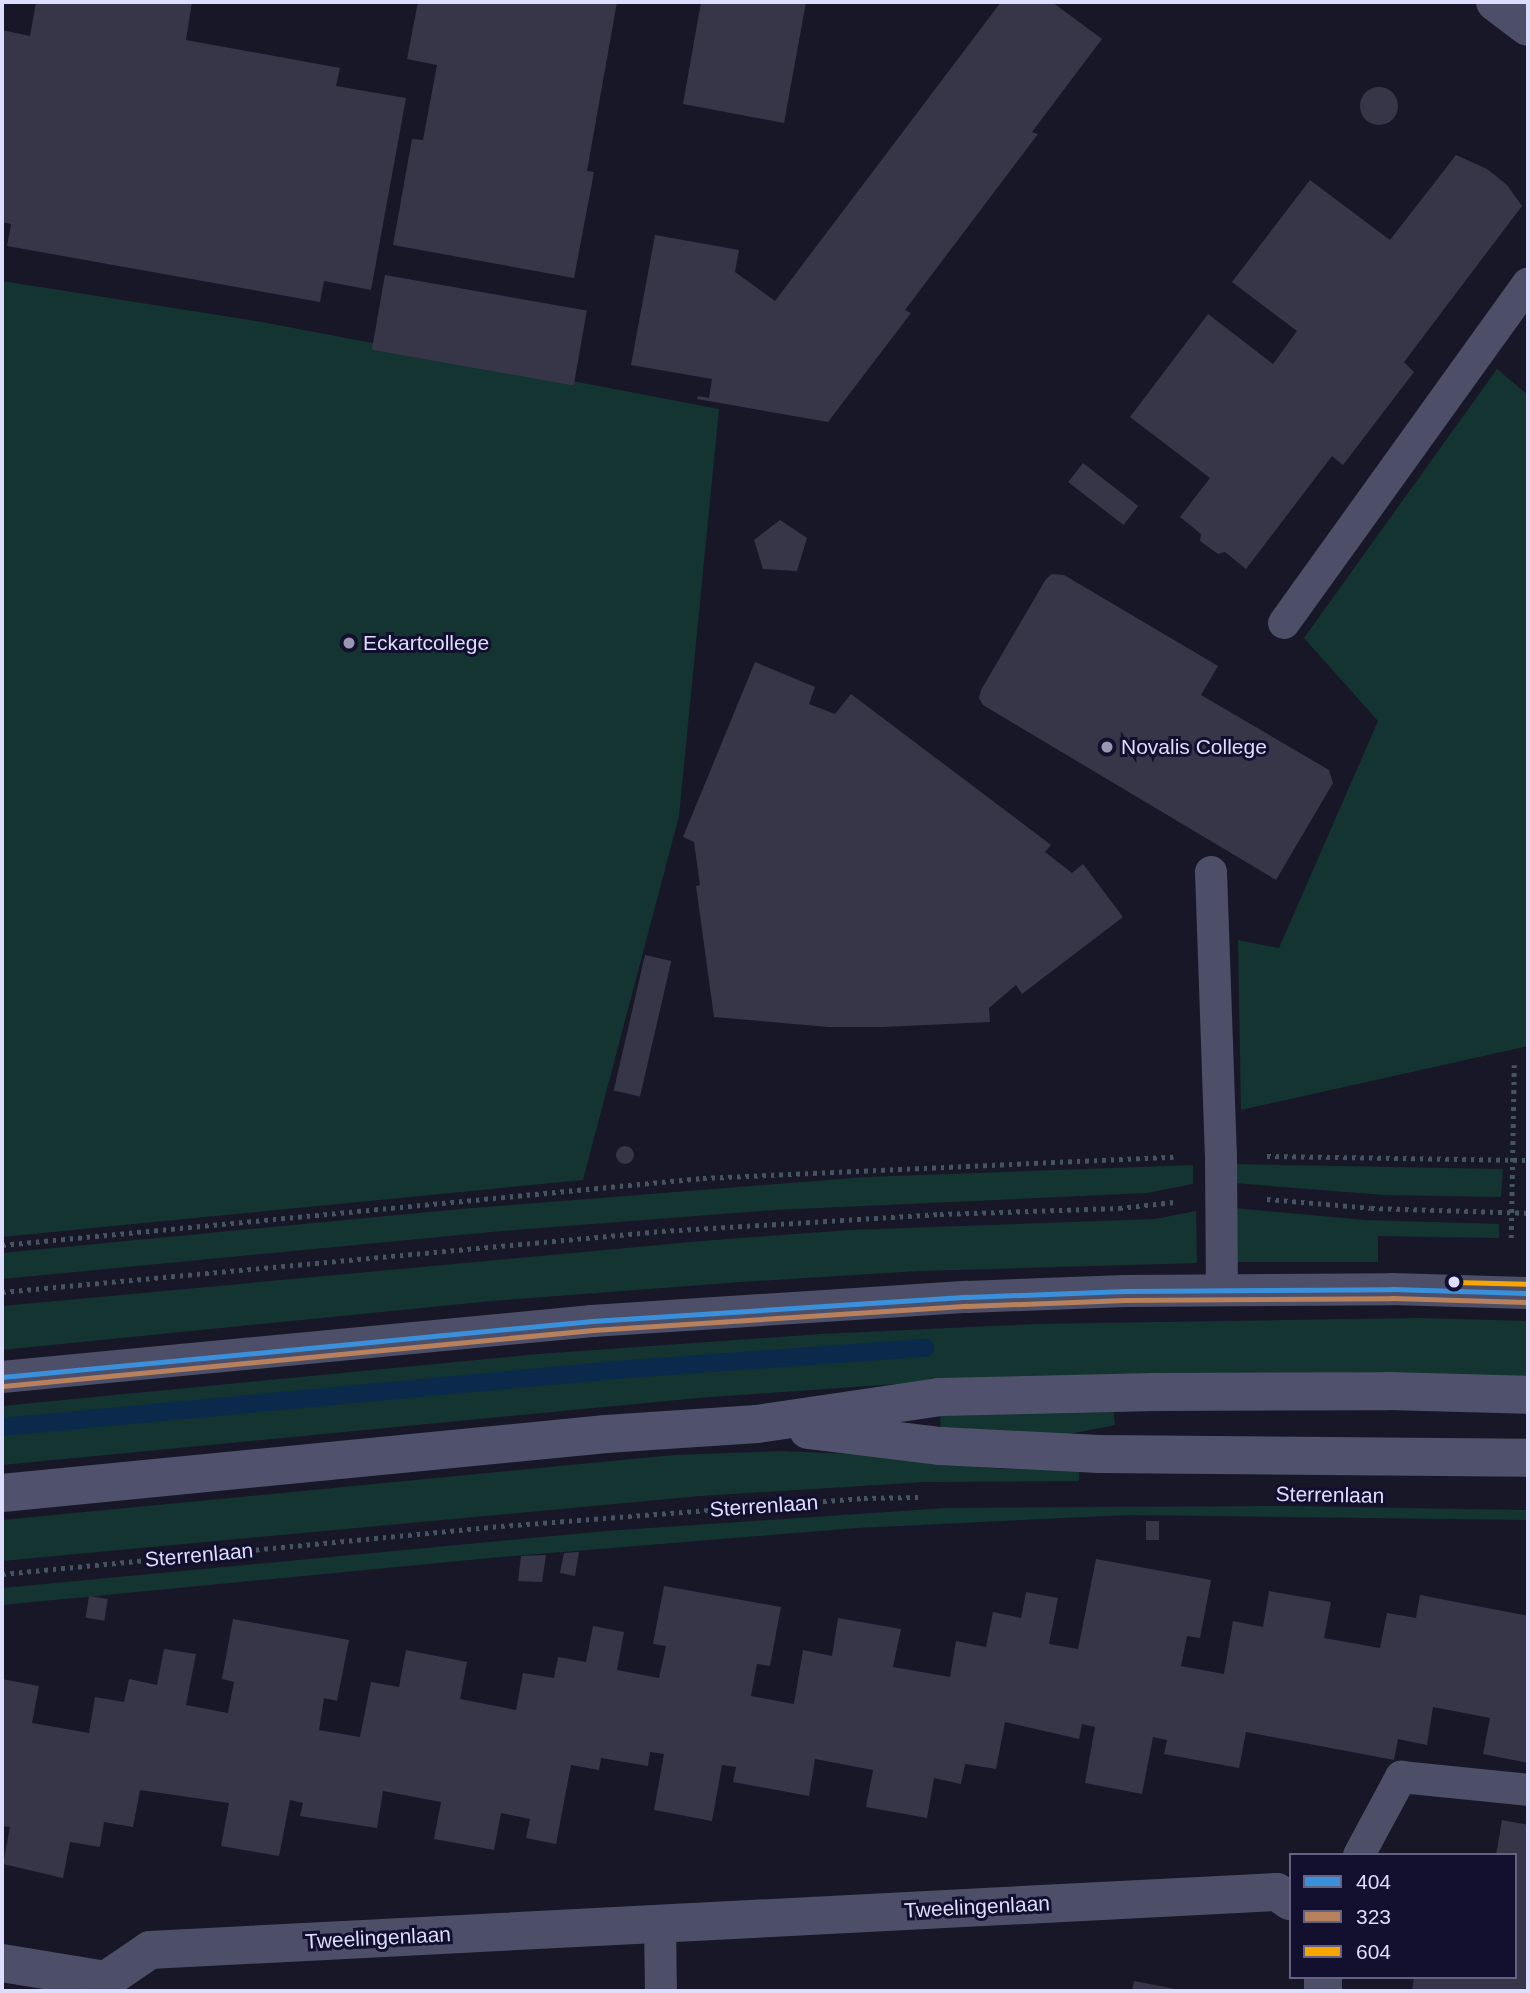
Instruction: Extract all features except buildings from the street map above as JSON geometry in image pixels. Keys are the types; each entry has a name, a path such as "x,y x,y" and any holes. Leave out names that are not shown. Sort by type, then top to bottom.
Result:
{"main road":[{"name":"Sterrenlaan","path":"2,1493 606,1434 757,1424 939,1397 1210,1391 1388,1391 1528,1395"},
{"name":"Sterrenlaan","path":"757,1424 942,1446 1099,1454 1528,1458"}],"street":[{"path":"1495,2 1528,27"},
{"name":"Tweelingenlaan","path":"2,1963 104,1985 150,1950 1277,1892 1288,1900"}],"lane":[{"path":"1284,623 1528,284"},
{"path":"1211,872 1221,1155 1222,1290"},
{"path":"2,1377 592,1321 967,1297 1222,1290 1392,1289 1528,1293"},
{"path":"1360,1853 1401,1777 1528,1790"},
{"path":"660,1923 661,1991"}],"path":[{"path":"1511,1238 1514,1065"},
{"path":"2,1245 703,1178 1221,1155 1528,1160"},
{"path":"2,1292 662,1231 940,1214 1119,1208 1220,1197 1371,1208 1528,1213"},
{"name":"Sterrenlaan","path":"2,1574 501,1526 864,1498 920,1497"}],"green space":[{"path":"2,281 262,322 719,409 679,816 583,1180 2,1237"},
{"path":"1497,369 1528,395 1528,1046 1241,1110 1238,940 1279,948 1378,721 1304,638"},
{"path":"1234,1164 1503,1169 1501,1197 1384,1195 1234,1183"},
{"path":"1193,1165 1193,1184 1147,1193 775,1210 502,1231 2,1279 2,1253 460,1209 866,1177"},
{"path":"1234,1208 1365,1220 1499,1224 1499,1238 1378,1236 1378,1262 1234,1262"},
{"path":"1196,1211 1197,1263 919,1271 741,1282 492,1301 2,1350 2,1306 702,1241 849,1230 1155,1219"},
{"path":"1420,1318 1528,1321 1528,1376 925,1382 698,1398 2,1465 2,1406 538,1354 821,1334 1035,1324"},
{"path":"1113,1407 1115,1425 1044,1439 941,1434 940,1413"},
{"path":"784,1451 850,1454 1002,1469 1079,1469 1079,1481 925,1482 700,1496 2,1561 2,1520 674,1455"},
{"path":"1285,1506 1528,1510 1528,1520 1128,1515 857,1528 490,1558 2,1605 2,1588 606,1531 946,1508"}],"waterway":[{"path":"2,1427 615,1370 925,1348"}],"transit line":[{"name":"604","path":"1454,1282 1528,1284"},
{"name":"404","path":"2,1377 592,1321 967,1297 1125,1291 1392,1289 1528,1293"},
{"name":"323","path":"3,1386 593,1330 967,1306 1125,1300 1392,1298 1528,1302"}],"place":[{"name":"Eckartcollege","path":"349,643"},
{"name":"Novalis College","path":"1107,747"}]}
